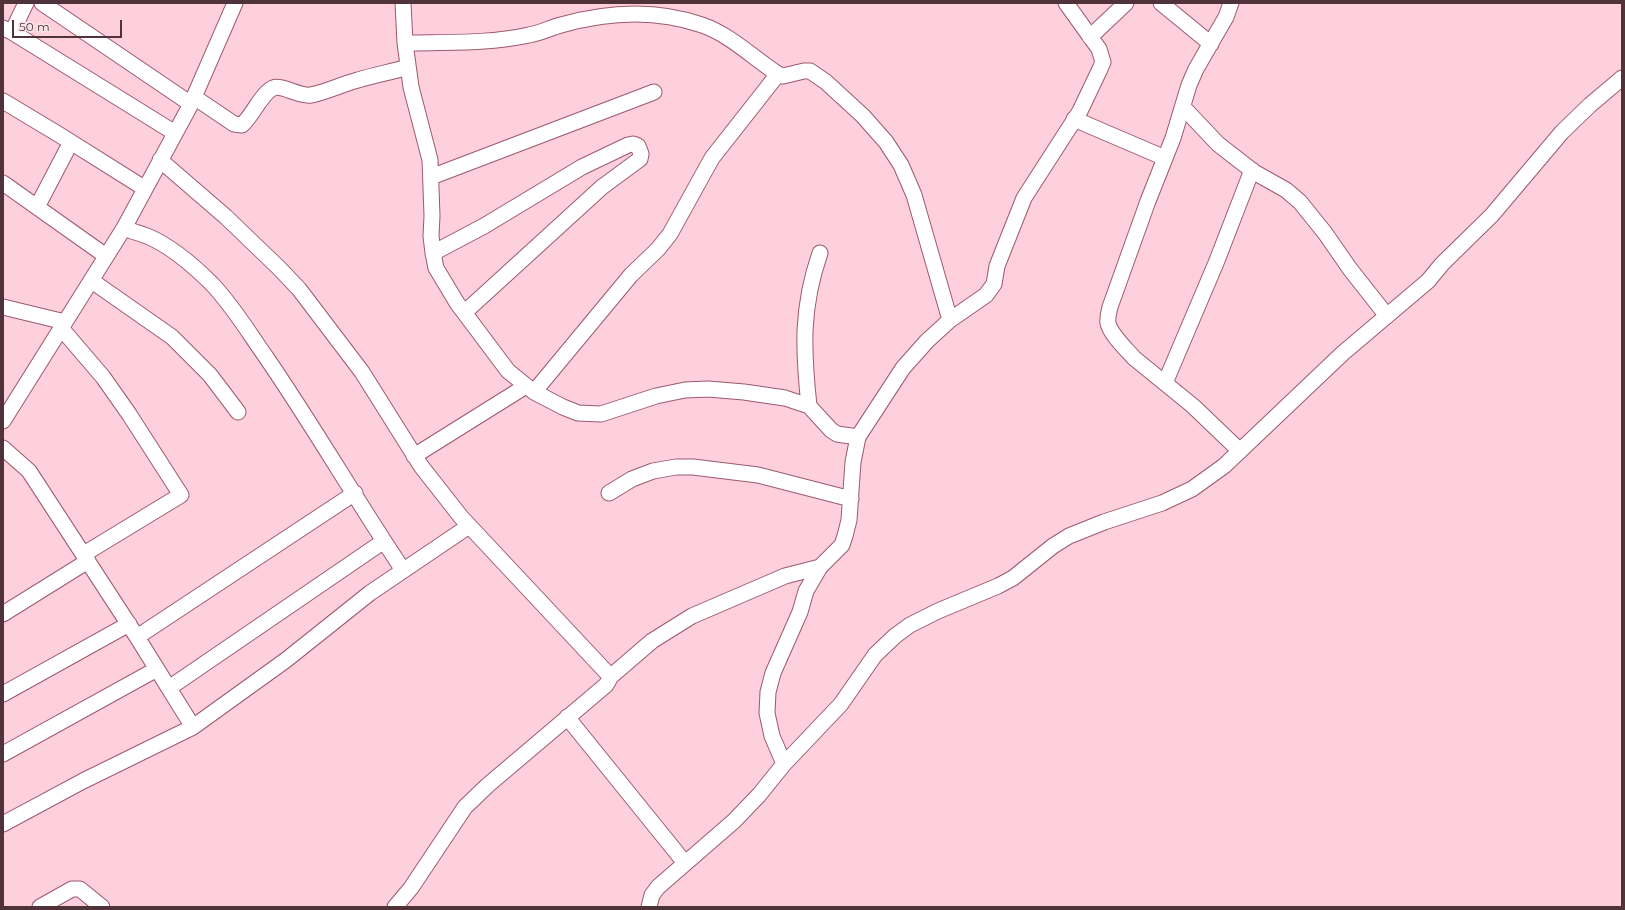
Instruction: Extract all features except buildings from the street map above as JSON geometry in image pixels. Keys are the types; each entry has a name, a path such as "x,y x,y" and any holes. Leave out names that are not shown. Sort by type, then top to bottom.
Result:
{"street":[{"path":"26,3 8,30 175,133"},
{"path":"42,3 192,100 234,124 242,124 267,92 273,88 281,87 302,96 311,95 357,80 408,67"},
{"path":"3,421 124,228 192,100 235,3"},
{"path":"403,3 408,67 415,105 430,160 432,216 431,236 436,268 446,286 503,366 530,389 563,407 578,413 601,414 656,396 685,390 708,389 744,392 785,398 809,406 831,430 837,434 858,437"},
{"path":"784,764 772,736 767,713 768,692 773,673 800,612 806,591 820,567 842,545 848,520 853,462 858,437 903,368 927,341 950,320 986,294 994,284 997,266 1024,198 1080,111 1103,62 1099,49 1066,3"},
{"path":"1090,37 1126,3"},
{"path":"1161,3 1211,44"},
{"path":"1231,3 1226,17 1189,85 1183,107 1108,316 1108,324 1125,349 1193,406 1240,451"},
{"path":"405,43 503,39 530,35 561,25 597,17 634,13 679,18 703,25 722,34 783,76 810,71 826,82 863,116 886,142 901,165 914,195 950,320"},
{"path":"414,456 530,389 631,275 658,249 670,234 712,158 778,74"},
{"path":"649,907 652,895 658,887 734,821 759,795 784,764 841,704 875,655 895,636 905,628 938,611 1014,578 1052,546 1069,536 1104,522 1162,503 1192,489 1224,466 1343,353 1428,281 1442,264 1492,215 1562,132 1590,104 1622,78"},
{"path":"431,178 654,92"},
{"path":"3,101 144,188"},
{"path":"1183,107 1218,144 1252,170 1286,190 1300,202 1326,233 1350,269 1387,316"},
{"path":"1074,119 1165,158"},
{"path":"37,207 71,142"},
{"path":"433,253 484,226 582,167 628,145 638,146 641,154 640,159 602,187 465,312"},
{"path":"160,160 226,216 299,289 362,372 414,456 440,491 470,526 605,670 610,678"},
{"path":"1165,383 1216,263 1252,170"},
{"path":"3,183 106,256"},
{"path":"124,228 147,236 167,248 192,266 213,284 276,372 355,493 384,542 404,570"},
{"path":"809,406 805,364 806,314 809,287 820,253"},
{"path":"92,281 172,337 210,375 238,412"},
{"path":"3,307 63,325 129,414 181,495 3,614"},
{"path":"3,448 29,471 129,624 193,727"},
{"path":"609,493 632,479 654,471 676,467 693,467 758,475 851,499"},
{"path":"137,637 355,493"},
{"path":"3,824 83,781 193,727 286,660 370,593 470,526"},
{"path":"169,688 384,542"},
{"path":"395,907 411,888 465,807 488,785 606,685 610,678 652,641 692,616 785,576 820,567"},
{"path":"3,694 129,624"},
{"path":"3,754 157,669"},
{"path":"567,717 685,863"},
{"path":"40,907 72,889 80,889 102,907"}]}
